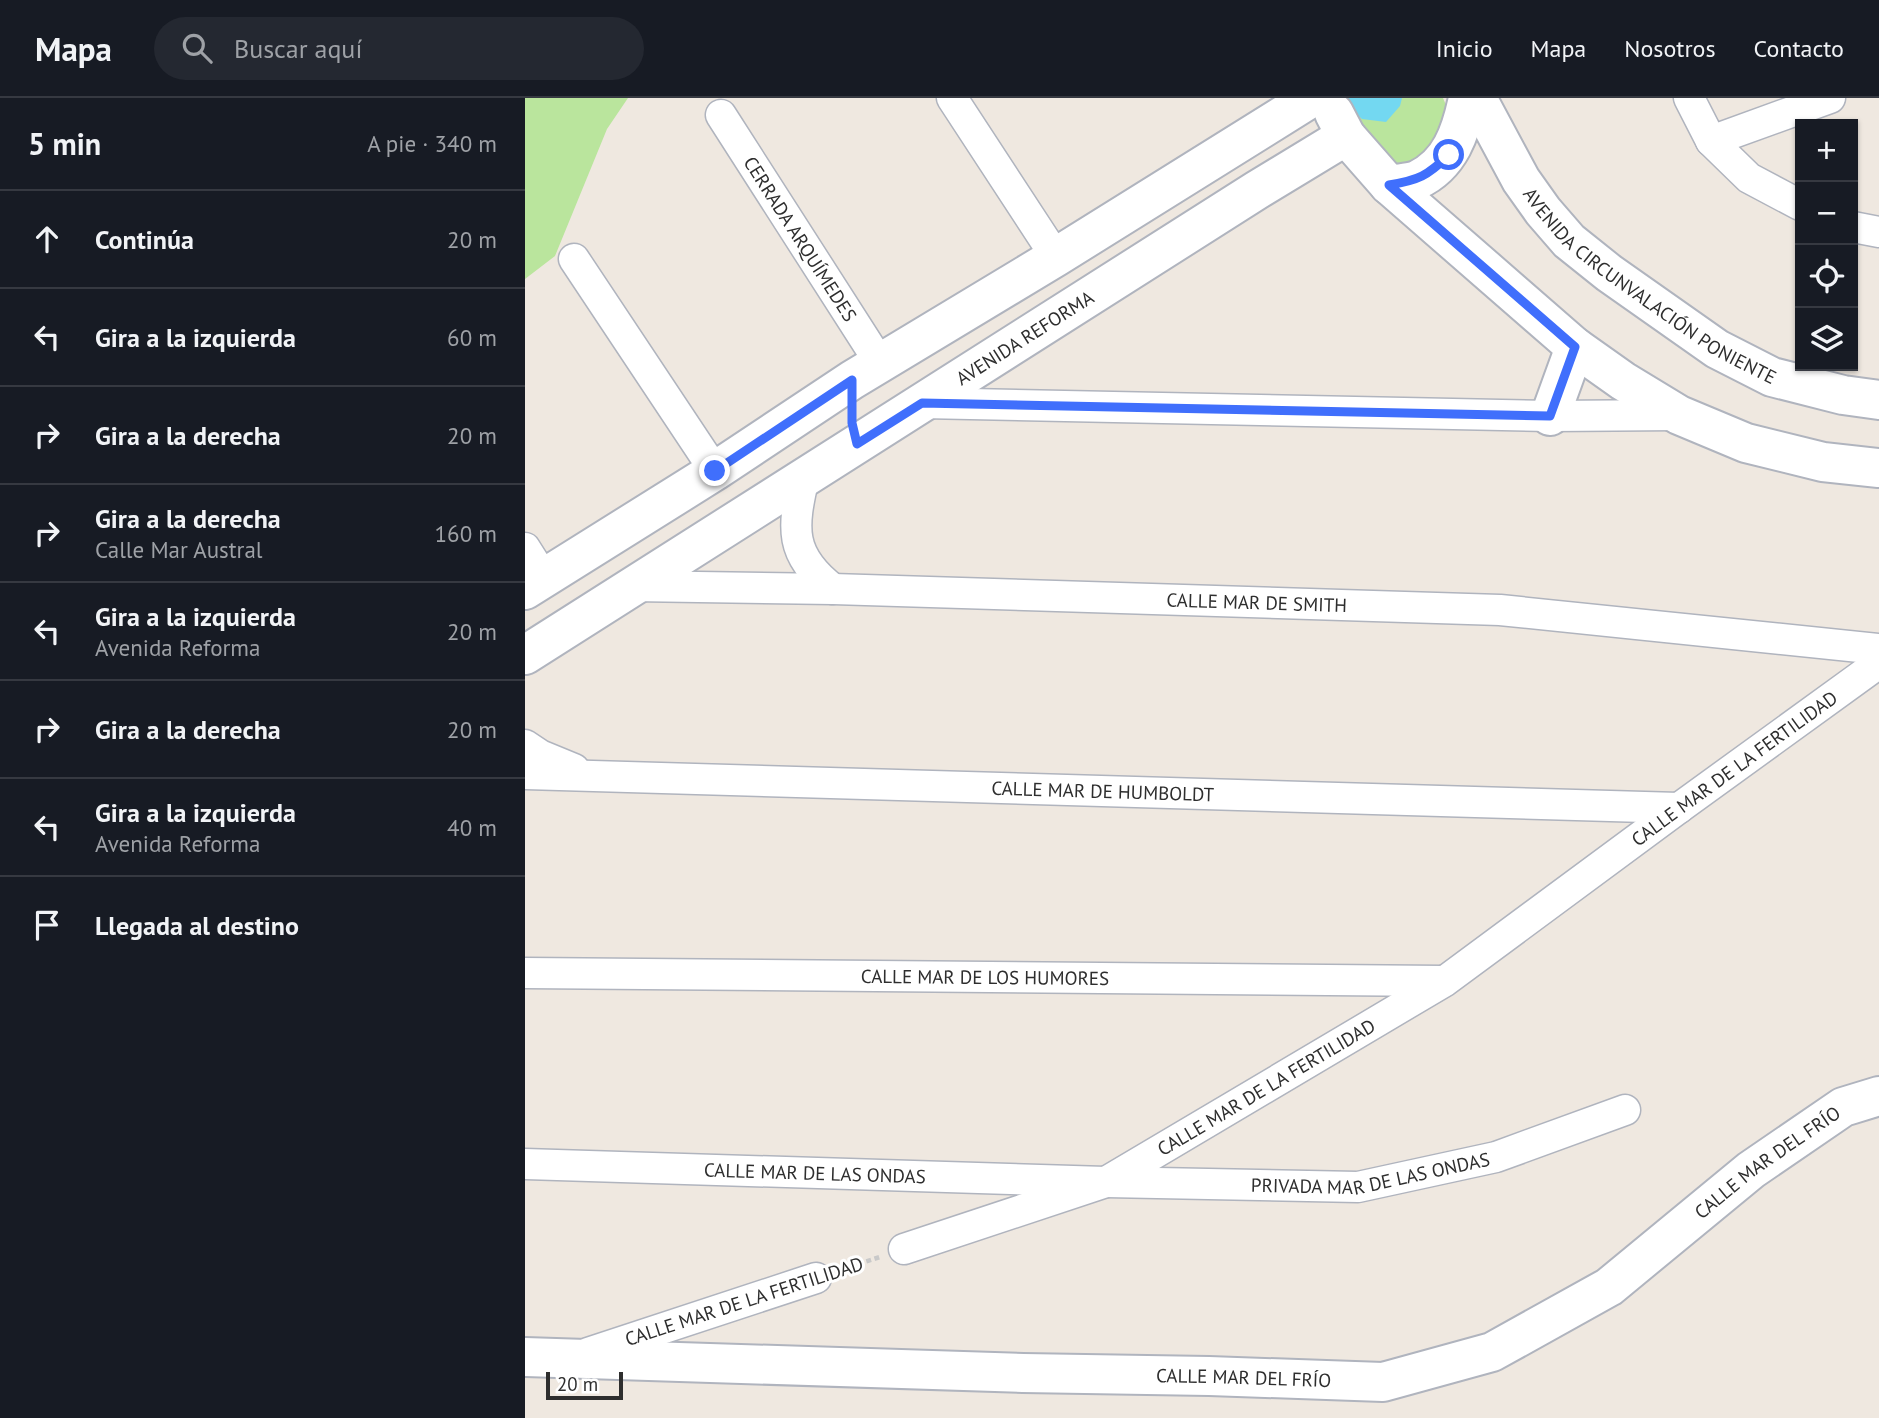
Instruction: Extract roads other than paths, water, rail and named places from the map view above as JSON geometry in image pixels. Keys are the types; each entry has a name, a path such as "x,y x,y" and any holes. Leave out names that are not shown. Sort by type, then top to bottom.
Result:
{"main road":[{"path":"531,572 715,471 866,371 1056,257 1311,98"},
{"path":"1326,98 1346,136 1389,185 1575,347 1623,381 1679,415 1746,443 1823,462 1879,468"},
{"path":"1389,185 1415,181 1433,170 1449,155 1464,117 1468,98"},
{"name":"AVENIDA CIRCUNVALACIÓN PONIENTE","path":"1477,98 1521,180 1543,211 1569,241 1609,273 1717,349 1772,377 1843,395 1879,400"},
{"name":"AVENIDA REFORMA","path":"527,656 632,586 1346,136"},
{"path":"1235,146 1246,153 1254,164 1258,177 1257,190"},
{"path":"1550,416 1575,347"},
{"path":"857,444 852,423 866,371"},
{"name":"CALLE MAR DEL FRÍO","path":"525,1357 1383,1382 1492,1352 1609,1287 1751,1170 1843,1107 1879,1096"}],"street":[{"path":"1689,98 1711,141 1749,178 1795,202"},
{"path":"1711,141 1830,98"},
{"path":"953,99 1056,257"},
{"name":"CERRADA ARQUÍMEDES","path":"721,115 866,371"},
{"path":"1858,228 1879,232"},
{"path":"574,259 715,471"},
{"path":"922,403 1550,416 1679,415"},
{"path":"804,477 795,528 802,553 817,576 833,589"},
{"name":"CALLE MAR DE SMITH","path":"632,586 833,589 1500,610 1879,649"},
{"name":"CALLE MAR DE LA FERTILIDAD","path":"904,1249 1105,1182 1445,981 1879,663"},
{"path":"525,745 540,755 591,776"},
{"name":"CALLE MAR DE HUMBOLDT","path":"525,774 1679,808"},
{"name":"CALLE MAR DE LOS HUMORES","path":"525,973 1445,981"},
{"name":"PRIVADA MAR DE LAS ONDAS","path":"1105,1182 1357,1187 1496,1157 1625,1110"},
{"name":"CALLE MAR DE LAS ONDAS","path":"525,1164 1105,1182"},
{"name":"CALLE MAR DE LA FERTILIDAD","path":"525,1375 816,1278"}],"water":[{"path":"1345,98 1402,98 1400,106 1386,122 1362,119 1345,104"}]}
